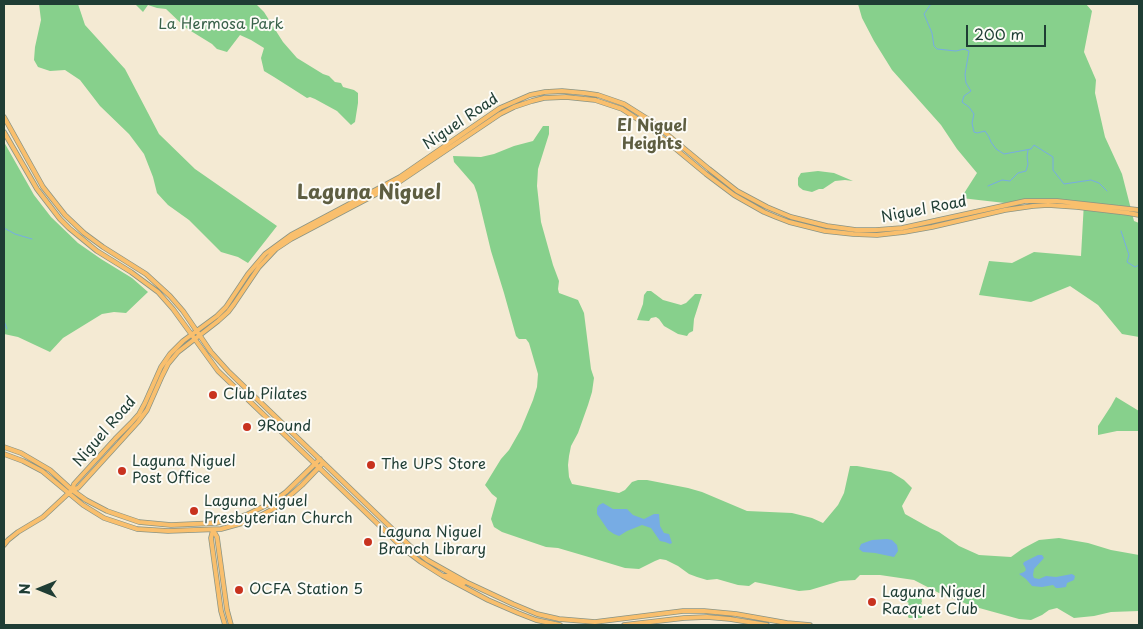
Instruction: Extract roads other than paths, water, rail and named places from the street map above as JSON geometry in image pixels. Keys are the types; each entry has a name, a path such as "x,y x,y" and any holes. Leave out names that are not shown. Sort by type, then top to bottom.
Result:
{"main road":[{"name":"Niguel Road","path":"4,545 18,532 43,517 72,490 78,488 138,422 147,410 168,364 178,352 228,312 255,265 265,254 299,230 387,184 500,108 530,95 562,91 598,95 624,104 651,121 737,190 767,207 791,217 827,226 856,230 902,228 932,225 1033,206 1106,206 1139,210"},
{"name":"Niguel Road","path":"72,490 74,484 131,423 145,403 165,360 176,347 217,316 276,249 291,239 400,182 500,114 514,107 544,98 566,97 595,100 622,109 648,126 734,195 764,212 789,222 824,231 877,235 904,232 1008,204 1037,201 1057,200 1103,210 1139,215"},
{"path":"4,117 43,187 65,215 84,233 146,274 164,290 183,312 222,366 410,546 427,560 466,582 513,604 538,614 572,621 595,622 693,611 736,614 810,625"},
{"path":"4,132 37,189 60,219 92,247 158,292 173,309 218,370 405,550 443,576 518,613 536,620 560,625"},
{"path":"414,167 431,161 431,158 444,147"},
{"path":"1033,206 1037,201"},
{"path":"145,403 154,396 153,386"},
{"path":"250,401 254,396"},
{"path":"4,447 21,453 50,470 72,490 107,512 143,523 159,524 207,524 246,515 271,503 321,461"},
{"path":"4,454 23,461 42,472 68,494 104,518 128,526 149,530 213,530 250,521 285,500 302,485 317,465"},
{"path":"271,503 274,508"},
{"path":"143,523 149,530"},
{"path":"149,530 159,524"},
{"path":"213,530 211,538 220,609 225,625"},
{"path":"213,530 217,537 227,610 231,625"},
{"path":"427,560 443,576"},
{"path":"443,576 449,576 464,583 466,582"},
{"path":"624,625 694,617 723,618 766,625"}],"water":[{"path":"603,503 613,509 627,509 633,515 644,519 654,514 659,514 660,526 664,533 669,534 672,543 660,541 651,528 642,525 619,536 614,534 608,530 597,514 597,508"},
{"path":"872,540 892,540 897,545 898,551 894,557 863,552 859,549 861,544"},
{"path":"1042,555 1044,558 1034,569 1034,578 1039,579 1046,576 1056,577 1072,574 1075,576 1074,580 1067,583 1066,587 1056,588 1053,585 1032,586 1019,574 1026,570 1024,562"}],"waterway":[{"path":"931,4 924,14 932,33 934,46 937,49 956,51 964,49 969,51 965,74 966,83 971,91 964,96 962,102 974,114 972,123 974,132 985,131 996,149 1004,154 1031,149 1034,145 1053,157 1053,170 1064,184 1091,180 1099,183 1107,191"},
{"path":"988,186 1002,180 1010,181 1018,173 1026,171 1028,150"},
{"path":"4,228 15,234 32,239"},
{"path":"1121,231 1129,255 1127,262 1135,267 1139,265"},
{"path":"4,321 7,329"}],"place":[{"name":"Club Pilates","path":"213,395"},
{"name":"9Round","path":"247,427"},
{"name":"The UPS Store","path":"371,465"},
{"name":"Laguna Niguel Post Office","path":"122,471"},
{"name":"Laguna Niguel Presbyterian Church","path":"194,511"},
{"name":"Laguna Niguel Branch Library","path":"368,542"},
{"name":"OCFA Station 5","path":"239,590"},
{"name":"Laguna Niguel Racquet Club","path":"872,602"}],"district":[{"name":"El Niguel Heights","path":"652,136"},
{"name":"Laguna Niguel","path":"369,193"}],"park label":[{"name":"La Hermosa Park","path":"221,25"}]}
